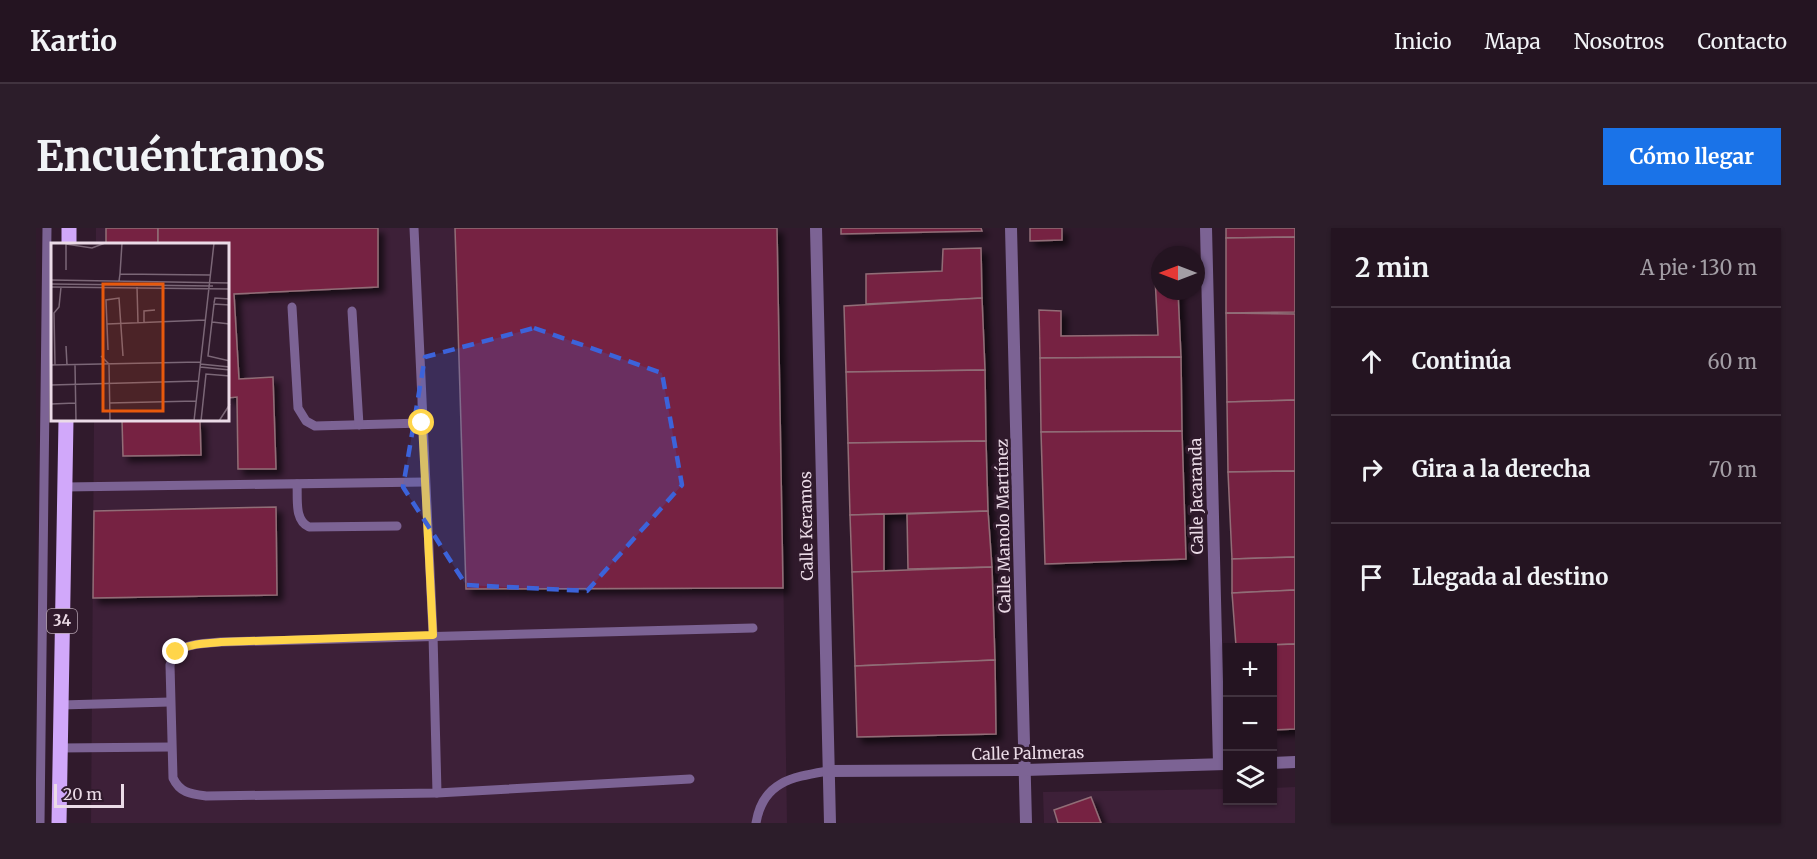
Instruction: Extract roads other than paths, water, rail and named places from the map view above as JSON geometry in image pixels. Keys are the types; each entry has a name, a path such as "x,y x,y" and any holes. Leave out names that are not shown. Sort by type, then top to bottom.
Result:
{"main road":[{"name":"34","path":"59,823 66,422"}],"street":[{"name":"Calle Keramos","path":"816,228 830,823"},
{"name":"Calle Manolo Martínez","path":"1011,228 1026,823"},
{"name":"Calle Jacaranda","path":"1206,228 1223,764"},
{"path":"1277,763 1295,762"},
{"name":"Calle Palmeras","path":"828,771 1025,770 1223,764"}],"lane":[{"path":"40,823 47,228"},
{"path":"414,228 433,635 437,793"},
{"path":"292,307 298,408 300,415 306,421 315,426 422,423"},
{"path":"352,311 359,425"},
{"path":"65,487 425,482"},
{"path":"297,484 298,516 302,524 309,527 397,526"},
{"path":"690,779 437,793 206,796 189,794 181,790 173,778 170,665 172,657 182,648 193,645 433,635 753,628"},
{"path":"61,705 170,702"},
{"path":"60,748 171,747"},
{"path":"756,823 758,814 771,789 793,777 828,771"}]}
